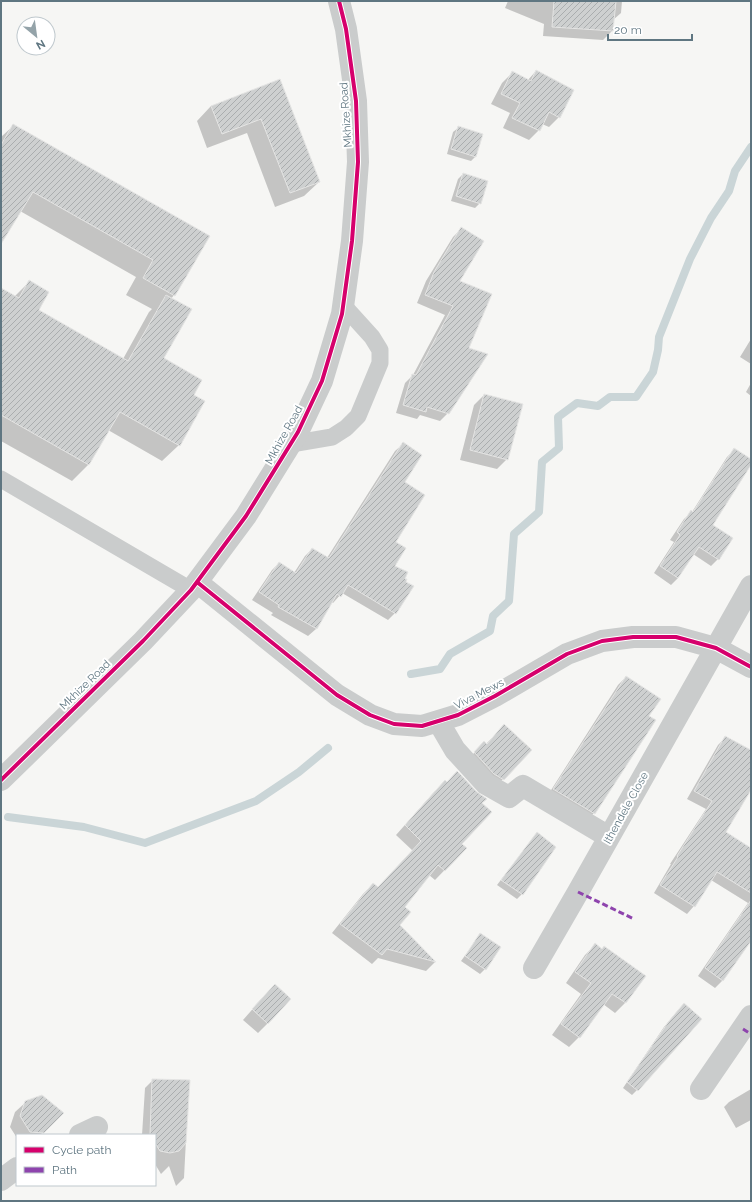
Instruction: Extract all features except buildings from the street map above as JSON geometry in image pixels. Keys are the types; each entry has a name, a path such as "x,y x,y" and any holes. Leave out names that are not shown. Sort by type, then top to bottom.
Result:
{"street":[{"name":"Mkhize Road","path":"1,780 143,641 194,586 246,516 291,444 322,381 342,314 352,241 358,162 356,101 346,29 339,1"},
{"name":"Viva Mews","path":"194,586 337,695 370,715 394,724 422,726 458,716 489,700 567,654 602,641 633,637 676,637 716,648 751,667"},
{"name":"Ithendele Close","path":"534,968 751,586"},
{"path":"438,721 454,750 486,784 509,797 523,786 609,837"},
{"path":"701,1089 751,1016"},
{"path":"1,1180 16,1169"}],"lane":[{"path":"291,444 332,437 346,428 358,416 380,363 380,350 372,337 343,305"},
{"path":"1,479 194,586"}],"waterway":[{"path":"411,674 440,669 450,654 490,631 493,616 509,601 514,534 539,512 542,462 559,448 558,417 577,403 598,406 610,397 636,397 653,372 658,350 659,337 690,259 711,218 729,191 735,171 751,147"},
{"path":"8,817 84,827 145,843 256,801 299,772 328,748"}],"marked path":[{"path":"578,892 634,919"},
{"path":"743,1029 751,1034"}],"cycle path":[{"path":"1,780 143,641 191,590 246,516 298,432 322,381 342,314 352,241 358,162 356,101 346,29 339,1"},
{"path":"197,582 337,695 370,715 394,724 422,726 458,715 495,696 567,654 602,641 633,637 676,637 716,648 751,667"}]}
